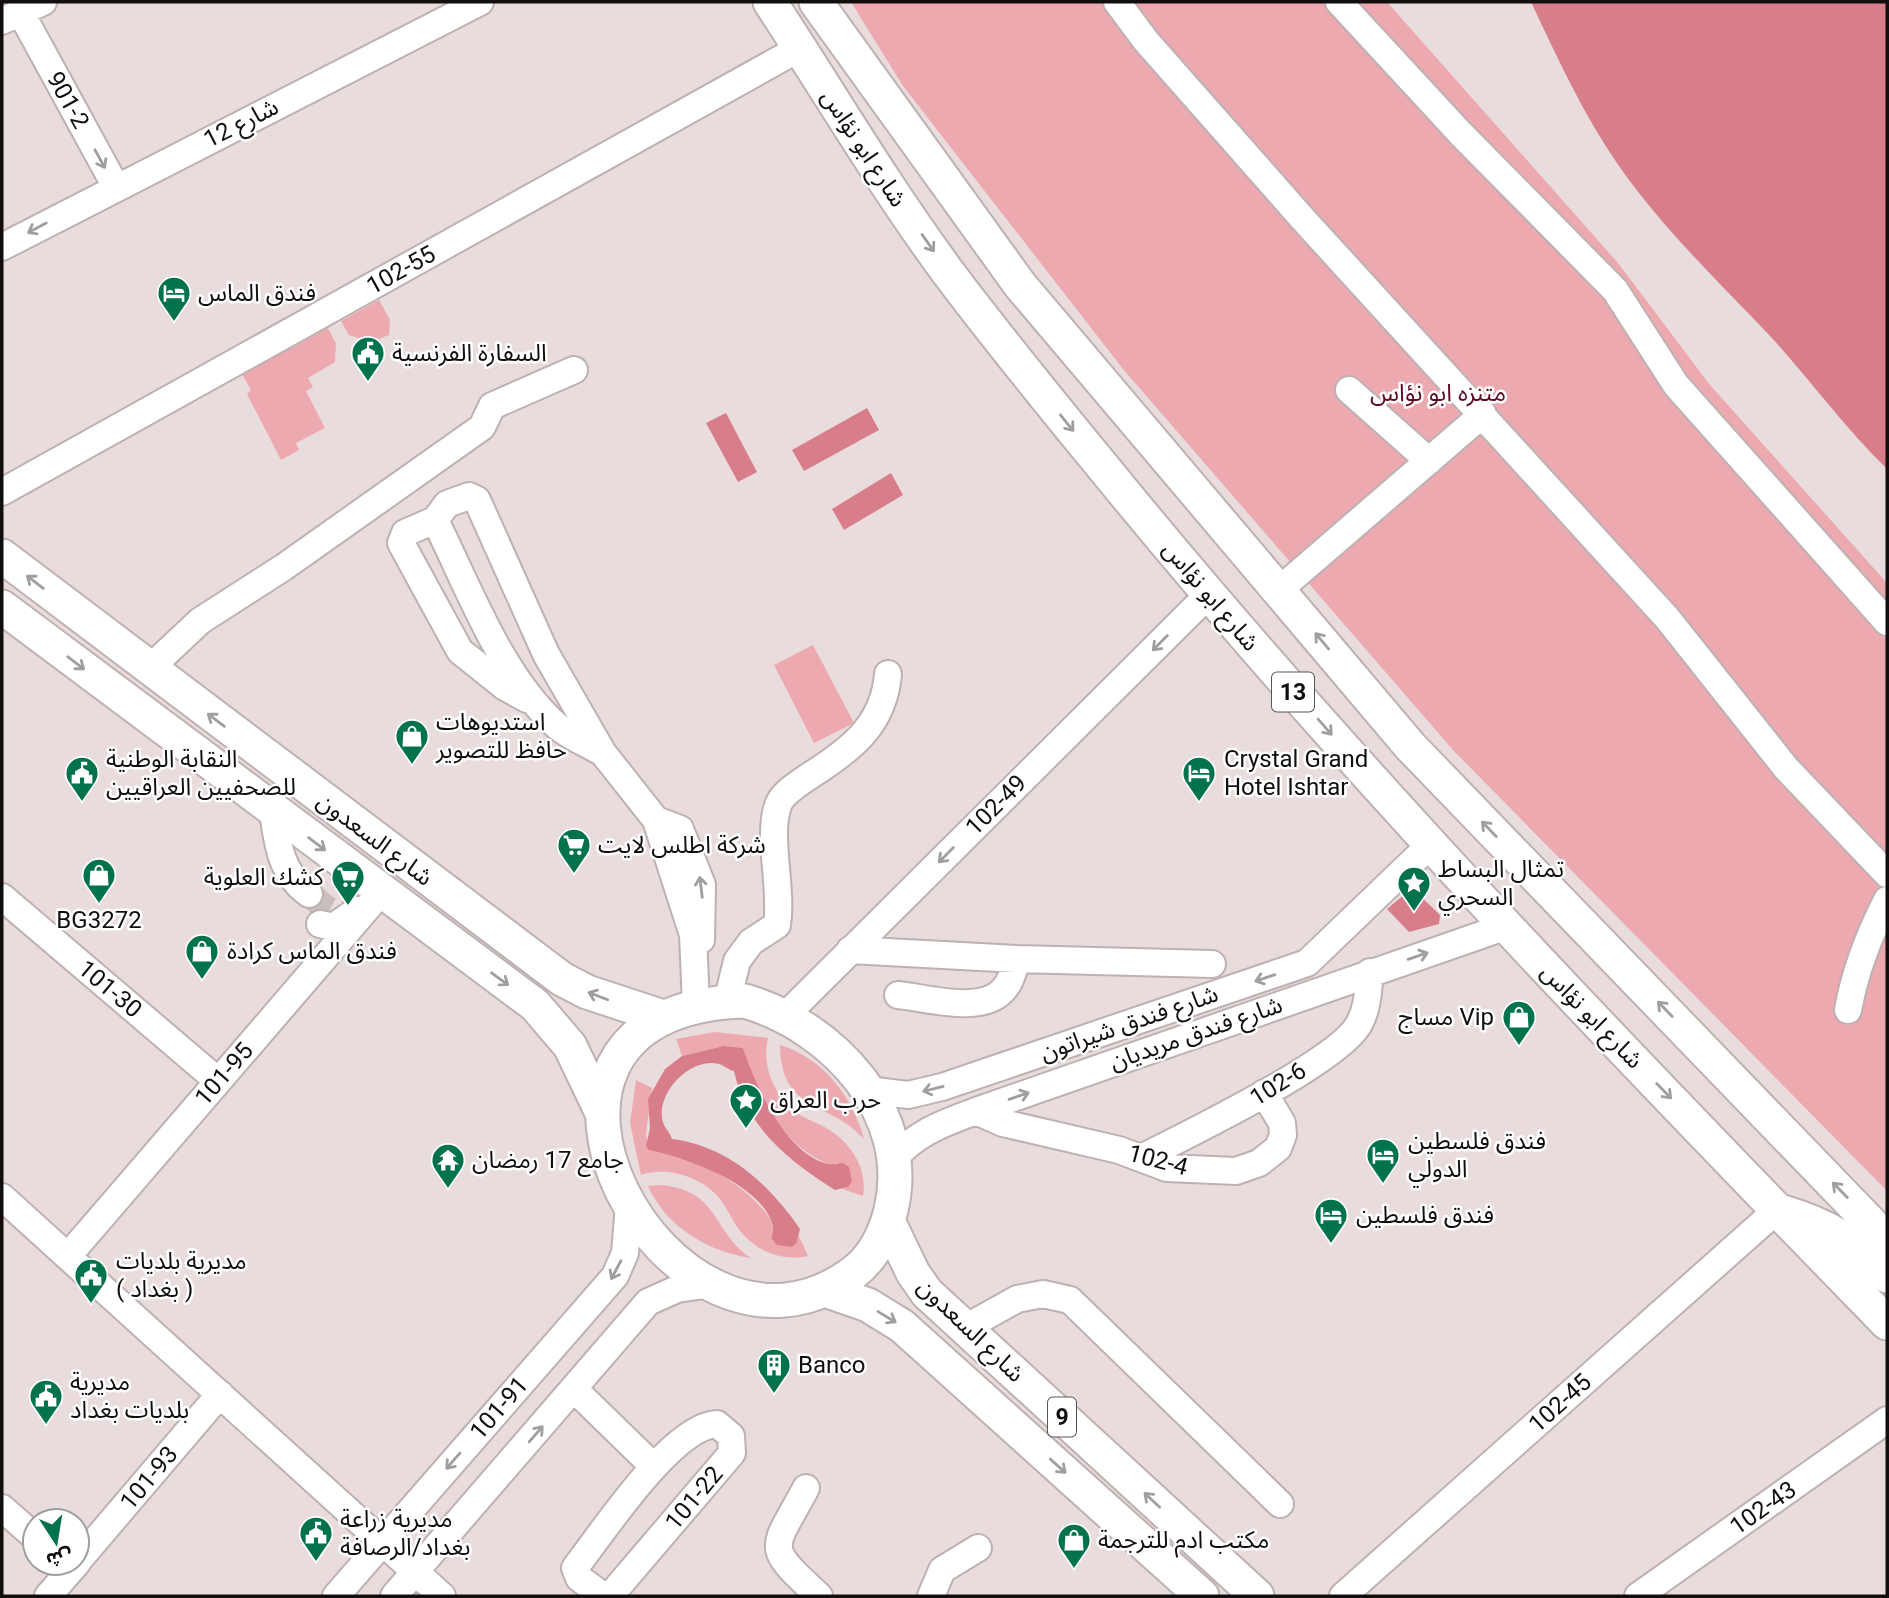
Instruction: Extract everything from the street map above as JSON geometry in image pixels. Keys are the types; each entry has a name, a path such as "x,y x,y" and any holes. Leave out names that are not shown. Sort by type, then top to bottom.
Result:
{"main road":[{"name":"شارع ابو نؤاس","path":"769,2 845,123 947,270 1024,370 1208,595 1402,815 1887,1323"},
{"name":"شارع ابو نؤاس","path":"816,2 1020,285 1439,777 1887,1240"},
{"name":"شارع السعدون","path":"2,556 149,670 562,979 604,999 663,1017"},
{"name":"شارع السعدون","path":"2,607 535,1005 570,1046 603,1115"},
{"path":"1402,815 1439,777"},
{"path":"745,1001 785,1016 832,1048 867,1090 888,1131 894,1159 895,1189 888,1221 871,1255 858,1270 825,1290 769,1299 734,1293 712,1284 665,1252 638,1222 612,1171 603,1115 609,1079 626,1043 663,1017 713,1003 745,1001"},
{"path":"1777,1210 1830,1228 1846,1238 1887,1276"},
{"name":"شارع السعدون","path":"888,1221 913,1273 927,1293 1256,1596"},
{"name":"شارع السعدون","path":"825,1290 868,1305 902,1326 1202,1596"}],"street":[{"name":"شارع 12","path":"2,247 432,13 480,2"},
{"path":"1117,2 1146,41 1302,218 1667,618 1786,768 1887,874"},
{"path":"1339,2 1461,134 1608,283 1676,385 1887,622"},
{"name":"901-2","path":"22,12 116,187"},
{"name":"102-55","path":"2,492 800,48"},
{"path":"149,670 200,621 284,567 482,427 492,406 573,370"},
{"path":"1349,390 1429,461"},
{"path":"1279,590 1483,414"},
{"path":"538,705 505,687 460,651 401,543 405,533 435,520 447,505 469,496 477,500 546,654 603,753 656,820 695,923 713,1003"},
{"path":"435,520 502,653 538,705 559,727 603,753"},
{"name":"102-49","path":"785,1016 1208,595"},
{"path":"713,1003 751,942 777,925 780,905 774,826 780,801 868,731 886,698 888,674"},
{"path":"273,811 276,837 287,873 304,900"},
{"name":"شارع فندق شيراتون","path":"867,1090 908,1095 1036,1055 1307,963 1430,845"},
{"path":"320,924 338,925 381,892"},
{"name":"101-95","path":"68,1256 381,892"},
{"name":"101-30","path":"2,897 218,1082"},
{"path":"1848,1010 1853,985 1867,944 1887,900"},
{"name":"شارع فندق مريديان","path":"894,1159 911,1140 976,1111 1507,926"},
{"path":"850,950 1017,959 1212,964"},
{"path":"898,995 977,1003 993,999 1006,988 1017,959"},
{"path":"1307,963 1318,990"},
{"name":"102-6","path":"1141,1158 1264,1093 1342,1043 1359,1026 1367,1003 1370,972"},
{"path":"1036,1055 1048,1085"},
{"name":"102-4","path":"976,1111 1003,1123 1119,1150 1167,1168 1236,1171 1259,1163 1278,1148 1283,1135 1282,1124 1264,1093"},
{"path":"2,1197 442,1596"},
{"name":"101-91","path":"336,1596 615,1276 625,1253 629,1205"},
{"name":"102-45","path":"1343,1596 1777,1210"},
{"name":"101-91","path":"394,1596 575,1390 648,1302 677,1289 712,1284"},
{"path":"965,1328 1017,1299 1043,1294 1070,1300 1280,1504"},
{"name":"101-22","path":"575,1390 654,1467"},
{"name":"101-93","path":"91,1542 220,1394"},
{"name":"102-43","path":"1638,1596 1887,1420"},
{"name":"101-22","path":"603,1596 579,1578 575,1568 654,1467 688,1433 704,1424 717,1424 731,1436 732,1453 610,1596"},
{"path":"806,1488 777,1544 778,1556 818,1596"},
{"path":"2,1508 21,1525"},
{"path":"930,1596 942,1570 978,1548"},
{"name":"101-93","path":"48,1596 62,1577"}],"green space":[{"name":"متنزه ابو نؤاس","path":"851,2 1387,2 1618,263 1710,385 1887,583 1887,1191 1453,750 1123,369 903,86"},
{"path":"379,300 390,320 389,335 371,342 349,335 341,321"},
{"path":"328,328 336,344 335,362 308,378 313,387 306,391 325,428 296,443 299,450 281,460 247,394 251,390 242,374"},
{"path":"813,645 854,723 814,743 774,665"},
{"path":"715,1032 768,1038 768,1070 777,1090 790,1107 836,1135 850,1149 863,1176 863,1196 842,1189 848,1187 837,1163 831,1165 813,1157 785,1132 764,1100 743,1048 724,1046 682,1056 676,1039"},
{"path":"780,1045 810,1059 834,1081 852,1108 864,1139 850,1127 798,1095 782,1067"},
{"path":"636,1080 652,1088 646,1134 649,1150 694,1163 735,1184 767,1214 772,1233 797,1242 799,1236 808,1256 778,1256 751,1242 737,1227 713,1191 694,1179 662,1172 641,1175 630,1123"},
{"path":"662,1185 681,1189 706,1204 738,1247 751,1258 720,1250 677,1225 656,1201 648,1186"}],"shaded area":[{"path":"1531,2 1887,2 1887,469 1636,189 1606,147 1583,107"},
{"path":"867,408 879,430 804,471 792,450"},
{"path":"726,413 757,472 738,482 706,423"},
{"path":"891,473 903,495 844,530 832,509"},
{"path":"1412,888 1440,915 1439,924 1409,932 1387,909"},
{"path":"724,1046 743,1048 755,1080 774,1116 798,1147 812,1158 828,1164 843,1163 849,1167 852,1181 848,1187 835,1190 802,1167 772,1141 748,1109 734,1071 721,1065 708,1063 696,1066 676,1081 663,1102 664,1125 672,1139 711,1150 729,1159 761,1183 800,1229 797,1242 792,1247 777,1245 772,1239 773,1225 764,1209 737,1184 701,1166 649,1150 646,1146 650,1128 648,1099 665,1069 682,1056"}],"tunnel":[{"path":"309,894 338,913 359,909"}],"place":[{"name":"فندق الماس","path":"174,323"},
{"name":"السفارة الفرنسية","path":"368,383"},
{"name":"استديوهات حافظ للتصوير","path":"412,766"},
{"name":"النقابة الوطنية للصحفيين العراقيين","path":"82,803"},
{"name":"Crystal Grand Hotel Ishtar","path":"1199,803"},
{"name":"شركة اطلس لايت","path":"574,875"},
{"name":"BG3272","path":"99,905"},
{"name":"كشك العلوية","path":"348,907"},
{"name":"تمثال البساط السحري","path":"1414,913"},
{"name":"فندق الماس كرادة","path":"202,981"},
{"name":"مساج Vip","path":"1519,1047"},
{"name":"حرب العراق","path":"746,1130"},
{"name":"فندق فلسطين الدولي","path":"1383,1185"},
{"name":"جامع 17 رمضان","path":"448,1190"},
{"name":"فندق فلسطين","path":"1331,1245"},
{"name":"مديرية بلديات ( بغداد )","path":"91,1305"},
{"name":"Banco","path":"774,1395"},
{"name":"مديرية بلديات بغداد","path":"46,1426"},
{"name":"مديرية زراعة بغداد/الرصافة","path":"316,1563"},
{"name":"مكتب ادم للترجمة","path":"1074,1570"}]}
